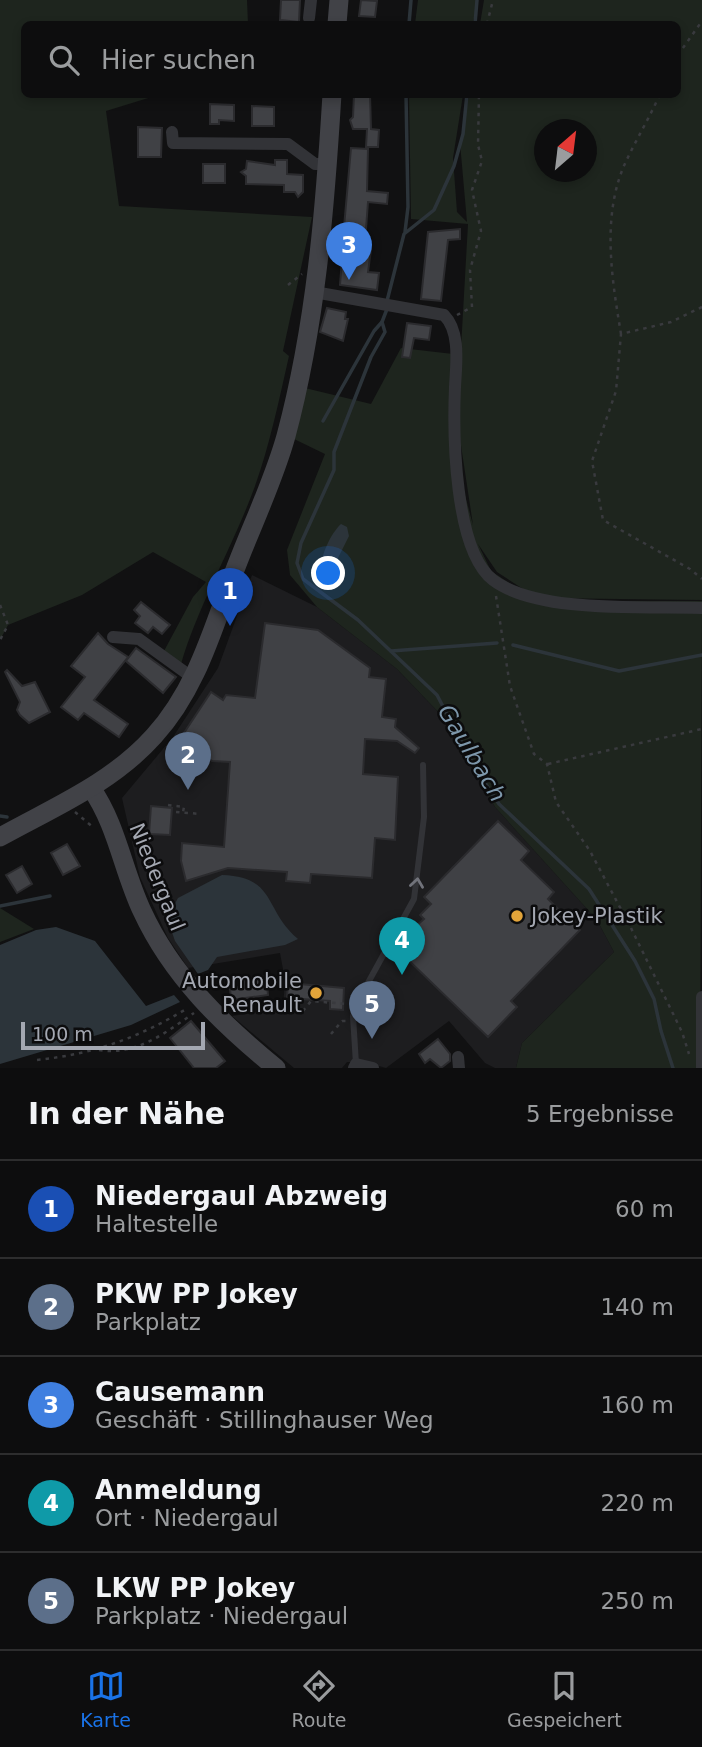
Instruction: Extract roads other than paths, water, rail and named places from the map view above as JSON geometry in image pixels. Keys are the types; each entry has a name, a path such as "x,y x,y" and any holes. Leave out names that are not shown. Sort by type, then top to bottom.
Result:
{"main road":[{"path":"337,21 339,0"},
{"path":"0,837 91,788 120,768 154,737 179,704 193,678 286,437 314,292 330,164 332,98"},
{"name":"Niedergaul","path":"91,788 103,805 141,910 161,948 189,986 227,1026 276,1068"}],"street":[{"path":"309,18 311,0"},
{"path":"172,132 173,143 288,144 314,163 330,164"},
{"path":"314,292 444,315 448,319 456,350 453,440 467,534 481,566 494,581 539,600 576,604 702,608"},
{"path":"113,637 139,639 193,678"},
{"path":"702,997 702,1068"},
{"path":"355,1066 373,1068"}],"lane":[{"path":"355,1066 353,1021 357,1005 414,899 424,817 424,765"}],"waterway":[{"name":"Gaulbach","path":"409,21 411,0"},
{"path":"475,21 477,0"},
{"name":"Gaulbach","path":"405,232 408,207 406,98"},
{"path":"387,301 404,234 434,210 454,166 463,134 467,98"},
{"name":"Gaulbach","path":"387,309 382,322 385,332 371,357 334,452 334,470 301,543 297,563 303,579 358,620 437,695 474,766 499,804 589,889 635,961 654,999 673,1068"},
{"path":"323,421 374,331 382,322"},
{"path":"391,651 497,643"},
{"path":"513,645 619,671 702,655"},
{"path":"0,816 7,817"},
{"path":"0,906 50,896"}],"place":[{"name":"Causemann","path":"349,280"},
{"name":"Niedergaul Abzweig","path":"230,626"},
{"name":"PKW PP Jokey","path":"188,790"},
{"name":"Jokey-Plastik","path":"517,916"},
{"name":"Anmeldung","path":"402,975"},
{"name":"Automobile Renault","path":"316,993"},
{"name":"LKW PP Jokey","path":"372,1039"}]}
